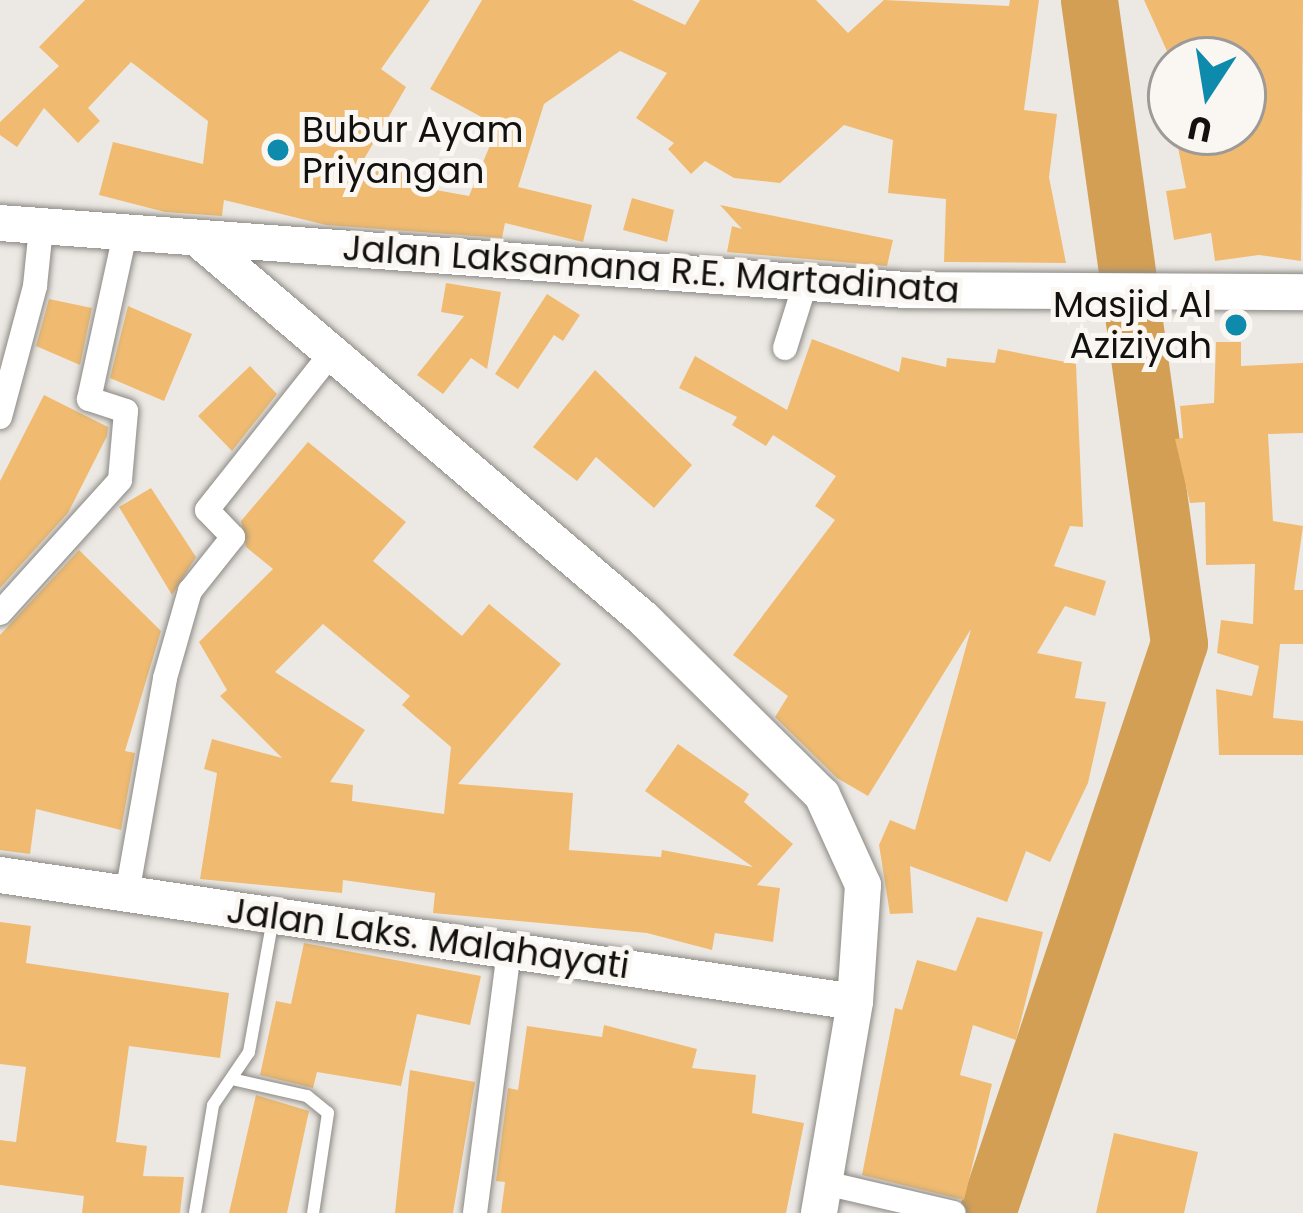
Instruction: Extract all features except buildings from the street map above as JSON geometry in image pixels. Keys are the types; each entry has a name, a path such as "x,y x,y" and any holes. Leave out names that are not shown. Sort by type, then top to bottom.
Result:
{"street":[{"name":"Jalan Laksamana R.E. Martadinata","path":"0,224 805,284 1303,292"},
{"path":"0,417 35,286 40,228"},
{"path":"0,613 120,480 126,411 89,399 125,234"},
{"path":"198,239 328,356 644,619 822,795 845,832 862,885 855,1002 822,1198 943,1210"},
{"path":"785,348 805,284"},
{"path":"127,894 165,678 190,591 233,537 207,510 328,356"},
{"name":"Jalan Laks. Malahayati","path":"0,875 855,1002"},
{"path":"475,1213 509,950"}],"lane":[{"path":"195,1213 213,1105 236,1080 250,1052 273,916"},
{"path":"236,1080 307,1096 328,1113 313,1213"}],"waterway":[{"path":"987,1213 1179,643 1089,0"}],"place":[{"name":"Bubur Ayam Priyangan","path":"278,150"},
{"name":"Masjid Al Aziziyah","path":"1236,325"}]}
